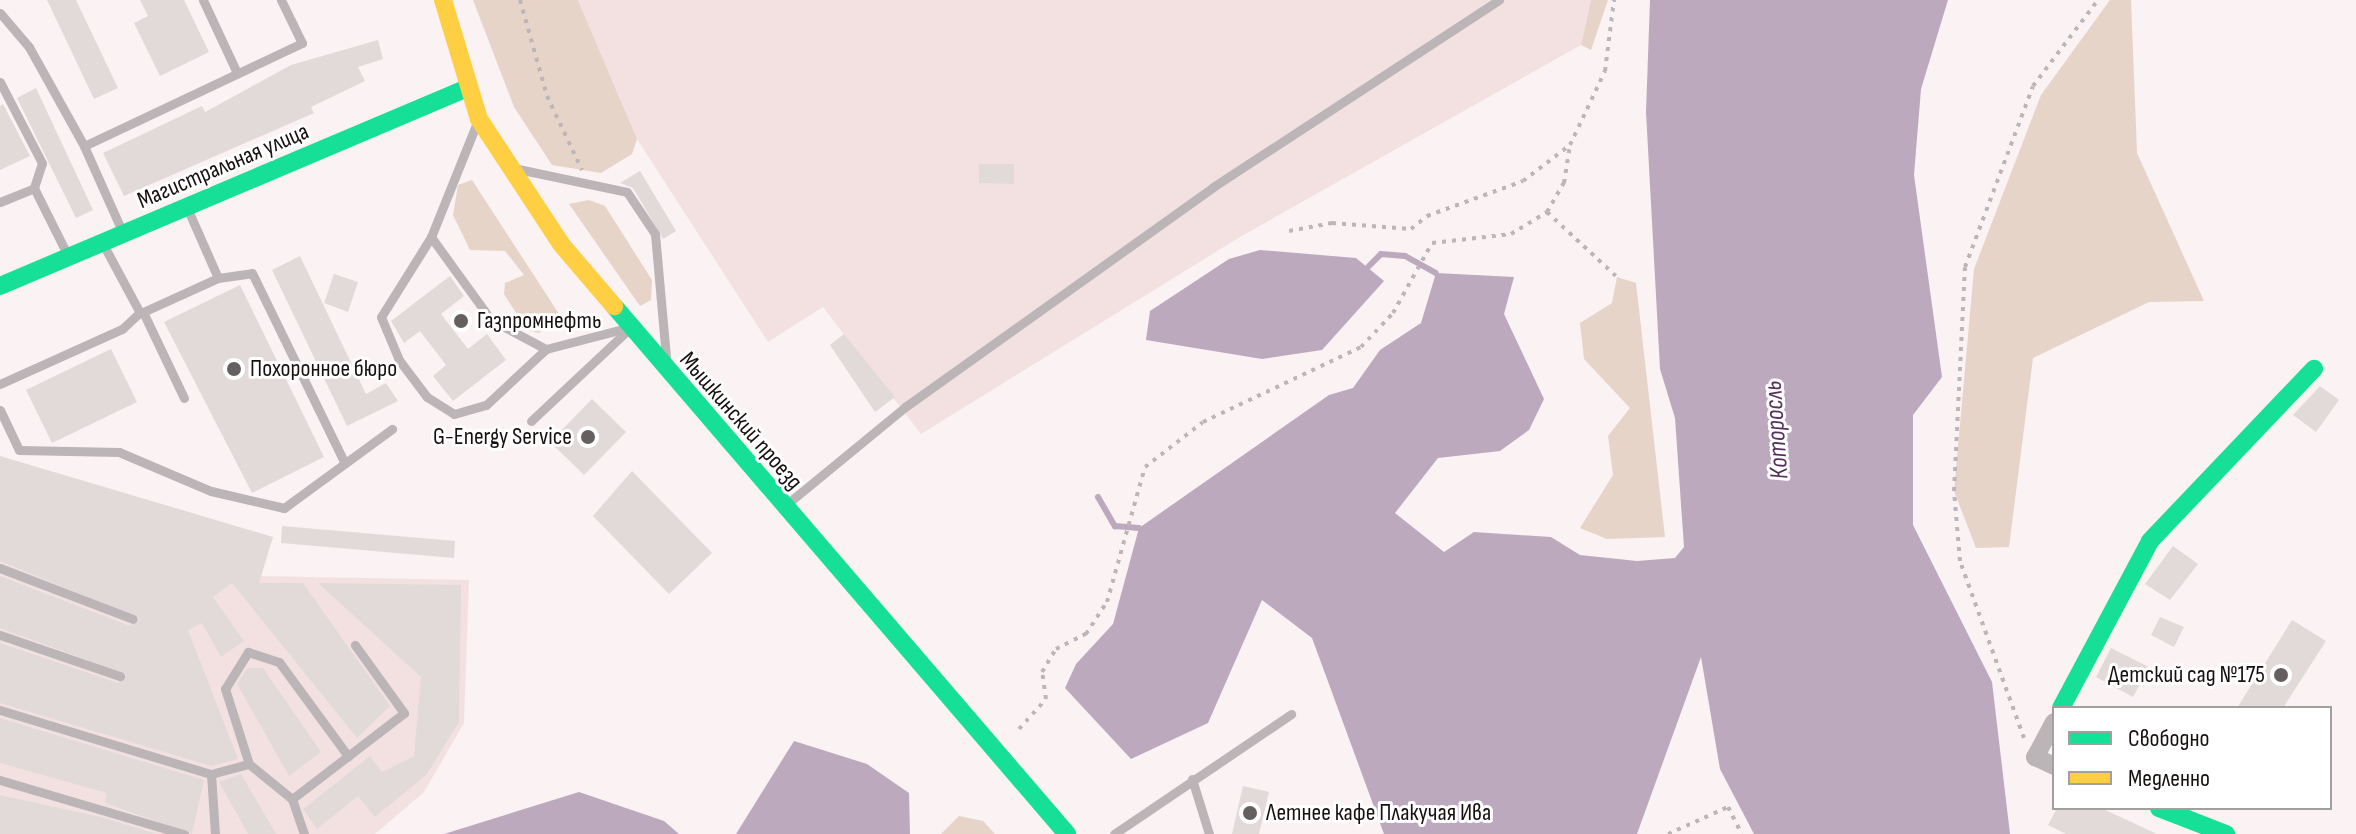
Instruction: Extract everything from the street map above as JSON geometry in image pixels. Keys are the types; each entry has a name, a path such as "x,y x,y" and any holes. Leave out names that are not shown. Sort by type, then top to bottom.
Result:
{"main road":[{"name":"Мышкинский проезд","path":"443,0 465,89 507,166 668,372 1067,834"},
{"name":"Магистральная улица","path":"0,286 465,89"},
{"path":"2062,706 2150,541 2314,369"},
{"path":"2164,810 2226,834"}],"street":[{"path":"2052,726 2035,757 2052,765"}],"lane":[{"path":"203,0 237,73"},
{"path":"84,146 302,43 281,0"},
{"path":"783,507 905,407 1213,187 1499,0"},
{"path":"0,13 29,47 84,146 124,234"},
{"path":"0,82 42,163 34,188 69,257"},
{"path":"479,119 431,237 381,317 399,360 427,397 454,414 486,405 546,349 631,327"},
{"path":"507,166 587,187 627,192 655,234 668,372"},
{"path":"0,202 34,188"},
{"path":"187,207 218,278"},
{"path":"431,237 491,320 546,349"},
{"path":"103,243 184,398"},
{"path":"0,384 122,329 140,313 218,278 252,273 344,462"},
{"path":"531,421 631,327"},
{"path":"0,410 19,450 119,452 211,491 284,508 392,429"},
{"path":"0,568 133,619"},
{"path":"0,635 120,676"},
{"path":"292,799 404,713 355,645"},
{"path":"304,834 292,799 249,764 225,689 248,652 279,662 348,756"},
{"path":"0,710 211,774 249,764"},
{"path":"1114,834 1291,714"},
{"path":"211,774 215,834"},
{"path":"1192,779 1209,834"},
{"path":"0,780 184,834"}],"path":[{"path":"520,0 547,96 587,187"},
{"path":"1019,729 1046,699 1042,672 1056,649 1086,634 1107,602 1145,467 1203,422 1361,347 1393,313 1432,243 1511,234 1547,212 1564,183 1570,145 1605,71 1614,0"},
{"path":"2035,757 2014,722 1960,561 1954,491 1965,267 2033,86 2098,0"},
{"path":"1289,231 1332,223 1411,229 1427,216 1523,181 1570,145"},
{"path":"1547,212 1617,277"},
{"path":"1668,834 1728,807 1742,834"}],"shaded area":[{"path":"473,0 578,0 637,139 632,154 601,173 552,165 514,107"},
{"path":"578,0 1591,0 1581,45 1240,237 921,434 823,307 768,342 637,139"},
{"path":"1591,0 1608,0 1591,50 1581,45"},
{"path":"2110,0 2131,0 2137,153 2204,301 2149,302 2033,358 2009,547 1976,548 1954,491 1974,269 2041,95"},
{"path":"472,180 561,317 539,333 527,330 504,294 505,283 524,275 505,251 470,250 453,215 458,185"},
{"path":"589,200 605,206 652,280 651,300 640,306 569,204"},
{"path":"1617,277 1636,283 1665,537 1607,539 1580,528 1613,475 1608,436 1630,408 1584,359 1580,323 1612,303"},
{"path":"0,498 258,576 469,580 464,723 424,792 375,834 0,834"},
{"path":"959,816 983,821 995,834 941,834"}],"water":[{"name":"Которосль","path":"1650,0 1948,0 1921,89 1914,175 1942,377 1913,415 1913,525 1992,682 2010,834 1754,834 1720,769 1701,657 1637,834 1384,834 1312,638 1262,600 1208,723 1131,759 1065,688 1076,664 1113,624 1139,528 1329,395 1353,388 1380,350 1421,323 1436,273 1514,277 1504,314 1544,399 1529,430 1500,451 1438,458 1395,513 1444,552 1474,532 1551,537 1580,555 1637,561 1675,558 1684,547 1675,418 1660,369 1646,112"},
{"path":"1260,250 1356,258 1384,281 1322,350 1262,359 1146,340 1150,311 1229,259"},
{"path":"794,741 867,764 909,793 910,834 736,834"},
{"path":"579,792 664,821 679,834 444,834"}],"building":[{"path":"47,0 76,0 118,88 94,99"},
{"path":"140,0 184,0 209,52 160,76 134,23 148,16"},
{"path":"378,40 383,59 358,67 365,81 311,107 314,113 124,196 103,153 202,106 205,112 291,65"},
{"path":"36,88 93,210 76,218 17,98"},
{"path":"3,104 30,156 0,170 0,106"},
{"path":"979,164 1014,164 1014,184 979,183"},
{"path":"640,171 676,231 663,239 633,188 620,183"},
{"path":"300,256 366,394 386,383 398,401 347,426 272,270"},
{"path":"334,274 358,282 348,312 324,303"},
{"path":"450,276 464,296 441,314 468,349 487,334 506,360 453,401 433,376 446,365 420,331 404,343 391,321"},
{"name":"Похоронное бюро","path":"240,285 324,457 252,493 164,322"},
{"path":"844,334 895,397 875,412 830,345"},
{"path":"111,349 137,402 52,443 26,390"},
{"path":"2320,386 2339,400 2316,432 2293,415"},
{"name":"G-Energy Service","path":"592,399 626,432 584,475 550,442"},
{"path":"0,456 273,537 259,583 303,583 390,706 357,738 232,583 213,597 244,641 221,657 202,623 188,630 238,759 211,766 0,703 0,643 118,683 127,675 0,628 0,576 130,626 140,619 0,561"},
{"path":"632,471 712,553 669,594 593,516"},
{"path":"282,526 455,541 454,558 281,543"},
{"path":"2173,546 2198,564 2170,600 2145,584"},
{"path":"318,583 461,585 459,722 427,774 375,817 358,796 317,829 303,809 370,756 382,772 414,756 421,677"},
{"path":"2160,617 2184,627 2174,647 2151,635"},
{"name":"Детский сад №175","path":"2292,620 2326,641 2284,706 2238,706"},
{"path":"2111,648 2149,667 2133,697 2096,677"},
{"path":"247,668 263,668 321,752 289,776 237,684"},
{"path":"0,718 204,780 192,834 105,803 107,793 0,763"},
{"path":"241,774 276,834 248,834 219,782"},
{"name":"Летнее кафе Плакучая Ива","path":"1243,786 1269,792 1259,834 1232,834"},
{"path":"0,795 101,817 157,834 0,834"},
{"path":"2056,810 2105,810 2157,834 2066,834 2048,825"}],"waterway":[{"path":"1368,267 1381,254 1405,256 1436,273"},
{"path":"1098,497 1115,526 1139,528"}],"traffic: fast":[{"path":"0,286 465,89"},
{"path":"614,306 1067,834"},
{"path":"2062,706 2150,541 2314,369"},
{"path":"2164,810 2226,834"}],"traffic: slow":[{"path":"443,0 479,119 561,244 614,306"}],"place":[{"name":"Газпромнефть","path":"461,321"},
{"name":"Похоронное бюро","path":"234,369"},
{"name":"G-Energy Service","path":"588,437"},
{"name":"Детский сад №175","path":"2281,675"},
{"name":"Летнее кафе Плакучая Ива","path":"1250,813"}]}
